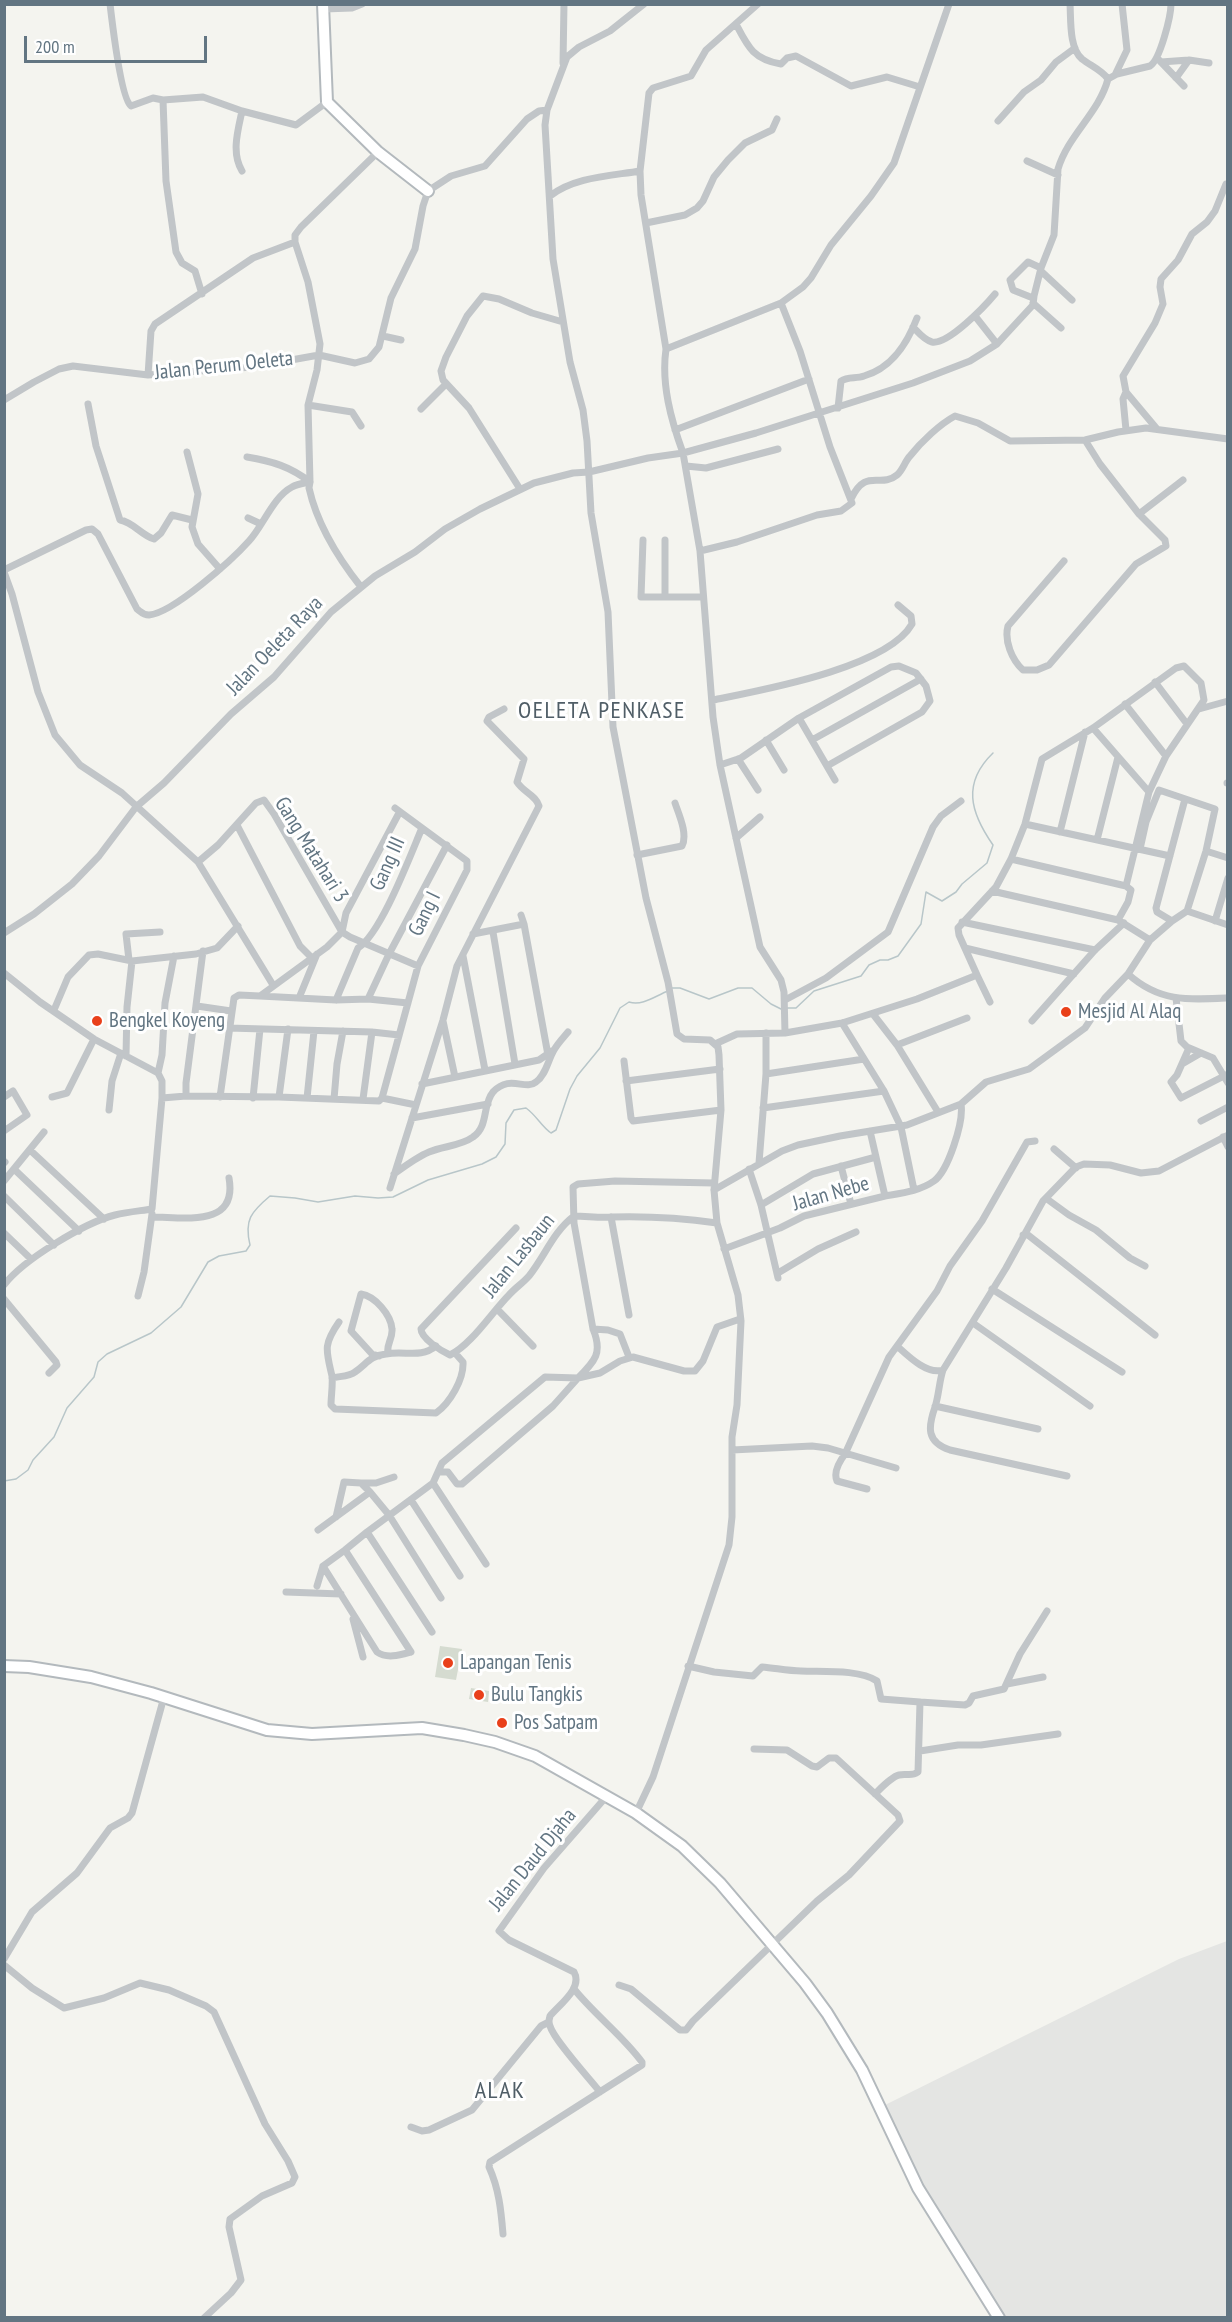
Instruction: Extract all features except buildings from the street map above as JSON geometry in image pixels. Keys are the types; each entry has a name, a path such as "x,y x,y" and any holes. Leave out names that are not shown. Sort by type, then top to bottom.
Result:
{"street":[{"path":"110,4 127,103 131,106 156,97 163,100 203,97 242,111 296,125 327,102"},
{"path":"362,4 352,8 324,7 327,102 378,152 428,191"},
{"path":"564,4 563,63 547,110 545,125 553,259 570,362 583,410 593,528 608,612 613,727 637,855 668,982 675,1030 684,1039 710,1040 715,1044 719,1055 721,1110 714,1187 717,1223 738,1295 741,1319 737,1405 732,1450 732,1517 729,1545 652,1777 636,1813"},
{"path":"563,63 579,47 610,31 645,4"},
{"path":"758,4 706,50 691,75 650,90 640,171 641,195 666,349 665,379 675,430 686,466 700,551 714,731 760,947 781,981 785,1003 785,1033"},
{"path":"666,349 781,303 811,278 831,245 889,171 908,126 949,4"},
{"path":"1070,4 1075,48 1079,56 1104,74 1112,77 1150,66 1159,60 1209,63"},
{"path":"1033,301 1054,235 1061,158 1098,103 1127,50 1122,4"},
{"path":"1159,60 1171,4"},
{"path":"736,24 749,47 764,60 781,64 787,58 796,56 851,86 886,77 920,87"},
{"path":"998,121 1024,92 1041,80 1056,62 1075,48"},
{"path":"1159,60 1184,86"},
{"path":"1176,78 1189,60"},
{"path":"163,100 166,173 177,252 182,263 195,272 202,294"},
{"path":"361,586 333,547 310,495 308,405 319,355 347,362 362,362 377,351 391,298 417,241 428,191 451,176 485,166 527,119 539,111 547,110"},
{"path":"242,111 236,144 237,158 242,171"},
{"path":"646,223 685,215 697,208 703,201 714,177 728,160 745,143 772,130 777,119"},
{"path":"148,375 152,327 253,258 295,242 295,235 301,227 378,152"},
{"path":"1027,161 1058,175"},
{"path":"550,196 557,190 581,182 640,171"},
{"path":"1157,429 1126,392 1123,376 1155,323 1163,304 1161,279 1178,260 1192,234 1207,222 1215,211 1226,184"},
{"name":"Jalan Perum Oeleta","path":"4,400 66,367 84,366 148,375 252,367 319,355 314,307 295,242"},
{"path":"1061,328 1033,301 1013,290 1010,280 1028,262 1042,270 1072,300"},
{"path":"913,327 928,341 937,342 975,316 995,294"},
{"path":"520,489 469,408 446,384 441,371 467,316 483,296 499,299 531,313 563,322"},
{"name":"Jalan Oeleta Raya","path":"4,933 34,914 77,880 99,856 136,807 164,783 231,714 274,677 322,621 361,586 415,552 446,529 520,489 553,478 683,453 838,408 958,366 997,344 1024,317 1033,301"},
{"path":"781,303 830,447 851,500"},
{"path":"975,316 997,344"},
{"path":"838,408 843,379 866,376 884,367 898,355 917,318"},
{"path":"382,336 401,340"},
{"path":"675,430 809,380"},
{"path":"421,409 446,384"},
{"path":"1126,392 1123,399 1126,430"},
{"path":"88,404 96,446 120,520 127,520 136,529 154,538 161,533 172,515 192,520"},
{"path":"308,405 351,412 361,426"},
{"path":"700,551 737,542 818,515 841,511 850,506 861,484 897,475 913,451 955,416 978,423 1008,441 1086,440 1126,430 1157,429 1227,439"},
{"path":"1064,561 1008,626 1007,637 1011,652 1023,670 1037,670 1050,665 1136,564 1166,546 1165,540 1138,514 1100,464 1086,440"},
{"path":"686,466 706,468 778,449"},
{"path":"187,452 198,494 192,520 198,544 220,569"},
{"path":"247,457 271,461 295,470 310,482"},
{"path":"1138,514 1183,480"},
{"path":"273,985 198,862 122,793 80,765 55,735 38,692 4,571 92,529 98,534 137,609 142,614 149,615 164,611 220,569 249,541 268,511 291,487 310,482"},
{"path":"248,518 261,524"},
{"path":"643,540 641,597 703,597"},
{"path":"665,540 665,597"},
{"path":"713,700 840,669 889,647 902,637 912,624 911,616 898,605"},
{"path":"720,765 738,759 799,718 891,666 908,669 921,679 929,693 930,701 921,712 827,766"},
{"path":"990,1002 958,931 962,922 992,891 1011,859 1025,824 1040,763 1047,755 1094,728 1176,668 1186,666 1203,687 1204,700 1166,756 1149,792 1138,849"},
{"path":"812,740 921,679"},
{"path":"1155,682 1187,724"},
{"path":"1199,709 1227,701"},
{"path":"1125,704 1166,756"},
{"path":"390,1188 443,1020 457,966 539,806 537,800 517,782 524,759 487,721 489,717 504,709"},
{"path":"799,718 835,780"},
{"path":"1094,728 1149,792"},
{"path":"1060,832 1085,732"},
{"path":"766,740 784,770"},
{"path":"1097,840 1118,757"},
{"path":"738,759 758,790"},
{"path":"438,1472 448,1472 457,1484 462,1484 553,1406 592,1364 598,1350 598,1342 593,1329 574,1216 572,1189 575,1185 615,1181 714,1187 798,1145 901,1127 961,1104 986,1082 1029,1069 1085,1029 1105,998 1128,974 1150,940 1172,921 1188,912 1216,805 1185,799 1158,790 1126,886"},
{"path":"1172,921 1157,912 1156,908 1185,799"},
{"name":"Gang Matahari 3","path":"198,862 237,825 256,803 261,800 267,802 342,932"},
{"path":"785,1003 826,978 875,944 888,932 933,827 941,816 961,801"},
{"path":"637,855 682,846 683,829 675,803"},
{"path":"260,996 342,932 346,913 397,811 447,845 388,954 368,999"},
{"path":"736,838 760,817"},
{"path":"1025,824 1170,856"},
{"path":"237,825 300,946 314,955"},
{"name":"Gang III","path":"336,1000 358,948 365,943 378,925 422,828"},
{"name":"Gang I","path":"382,1098 418,966 467,870 467,861 447,845"},
{"path":"1206,850 1227,858"},
{"path":"1011,859 1126,886 1131,890 1121,921 1032,1021"},
{"path":"1215,921 1226,891 1227,878"},
{"path":"992,891 1121,921 1150,940"},
{"path":"1188,912 1227,925"},
{"path":"394,1174 427,1153 468,1141 474,1137 484,1122 492,1094 503,1085 517,1082 530,1085 541,1077 551,1052 521,915"},
{"path":"962,922 1095,950"},
{"path":"473,934 493,932 524,924"},
{"path":"54,1010 68,977 86,957 98,954 130,960 161,959 196,954 217,948 238,926"},
{"path":"109,1110 112,1081 124,1054 130,960 126,934 160,932"},
{"path":"342,932 418,966"},
{"path":"493,932 515,1064"},
{"path":"965,948 1074,974"},
{"path":"186,1096 203,951"},
{"path":"300,998 314,955"},
{"path":"158,1073 162,1055 165,1003 174,956"},
{"path":"463,956 485,1070"},
{"path":"4,973 40,1002 94,1039 158,1073 162,1081 152,1213 144,1272 138,1296"},
{"path":"1128,974 1146,989 1176,998 1227,998"},
{"path":"715,1044 732,1035 785,1033 842,1023 873,1014 977,975"},
{"path":"220,1096 228,1028 236,996 368,999 408,1003"},
{"path":"1176,998 1178,1034 1181,1041 1189,1048 1213,1058 1225,1075 1227,1083"},
{"path":"197,1006 231,1011"},
{"path":"873,1014 897,1045 938,1112"},
{"path":"897,1045 967,1018"},
{"path":"443,1020 455,1077"},
{"path":"842,1023 884,1090 901,1127 914,1190"},
{"path":"228,1028 372,1032 399,1035"},
{"path":"253,1098 260,1029"},
{"path":"279,1097 288,1029"},
{"path":"307,1098 314,1031"},
{"path":"334,1099 343,1031"},
{"path":"363,1099 372,1032"},
{"path":"422,1084 539,1060 551,1052 568,1032"},
{"path":"759,1163 766,1074 766,1033"},
{"path":"52,1097 67,1093 94,1039"},
{"path":"1189,1048 1171,1082 1181,1098 1225,1075"},
{"path":"1182,1064 1201,1053"},
{"path":"766,1074 864,1059"},
{"path":"624,1061 633,1121 721,1110"},
{"path":"626,1081 720,1069"},
{"path":"763,1108 884,1090"},
{"path":"4,1097 13,1091 27,1115 4,1131"},
{"path":"162,1098 220,1096 379,1101 382,1098 416,1105"},
{"path":"412,1118 488,1104"},
{"path":"885,1196 914,1190 935,1180 940,1175 959,1133 962,1120 961,1104"},
{"path":"1201,1121 1227,1107"},
{"name":"Jalan Nebe","path":"724,1249 804,1216 885,1196 870,1131"},
{"path":"4,1181 44,1132"},
{"path":"1067,1476 945,1448 935,1442 931,1435 930,1419 943,1370 1006,1268 1043,1201 1076,1168 1080,1165 1092,1164 1115,1165 1141,1173 1159,1171 1225,1136 1227,1147"},
{"path":"867,1488 835,1480 838,1465 880,1374 982,1221 1027,1142 1035,1141"},
{"path":"1054,1149 1076,1168"},
{"path":"30,1150 104,1219"},
{"path":"761,1205 805,1177 876,1157"},
{"path":"841,1166 851,1204"},
{"path":"749,1169 761,1205 778,1276 824,1246 856,1232"},
{"path":"15,1170 79,1231"},
{"path":"4,1285 31,1259 104,1219 152,1213 207,1217 222,1209 230,1197 229,1178"},
{"path":"4,1196 54,1245"},
{"path":"1047,1199 1096,1230 1130,1258 1145,1266"},
{"name":"Jalan Lasbaun","path":"455,1353 529,1276 559,1230 574,1216 627,1215 717,1223"},
{"path":"611,1217 628,1315"},
{"path":"339,1322 326,1348 332,1378 331,1405 333,1408 433,1414 444,1407 459,1382 464,1365 455,1353 450,1355 436,1346 421,1333 422,1329 516,1228"},
{"path":"4,1233 31,1259"},
{"path":"1023,1235 1028,1236 1078,1273 1155,1335"},
{"path":"992,1289 1122,1372"},
{"path":"379,1356 372,1354 351,1331 362,1294 376,1301 388,1318 392,1328 388,1353"},
{"path":"4,1299 56,1362 57,1365 49,1373"},
{"path":"497,1309 533,1346"},
{"path":"317,1586 323,1566 433,1483 442,1463 545,1377 579,1378 600,1373 629,1357 693,1372 703,1361 717,1327 741,1319"},
{"path":"973,1323 1090,1406"},
{"path":"593,1329 620,1334 629,1357"},
{"path":"332,1378 354,1374 368,1360 388,1353 423,1354 436,1346"},
{"path":"897,1346 928,1369 943,1370"},
{"path":"935,1406 1038,1429"},
{"path":"732,1450 812,1446 896,1468"},
{"path":"336,1517 344,1482 376,1483 394,1477"},
{"path":"361,1483 389,1515 441,1598"},
{"path":"433,1483 486,1564"},
{"path":"318,1530 370,1492"},
{"path":"411,1500 460,1576"},
{"path":"367,1532 432,1632"},
{"path":"323,1566 377,1652 383,1656 411,1652 345,1550"},
{"path":"286,1592 341,1594"},
{"path":"688,1666 714,1672 753,1676 762,1667 830,1671 868,1677 877,1681 881,1699 965,1705 973,1696 1004,1689 1020,1654 1047,1611"},
{"path":"355,1616 352,1619 363,1657"},
{"path":"4,1666 29,1666 91,1677 164,1696 250,1726 286,1733 312,1734 422,1728 464,1734 535,1756 636,1813 682,1846 720,1883 805,1983 840,2032 862,2070 918,2188 999,2318"},
{"path":"1007,1684 1043,1677"},
{"path":"4,1959 32,1912 77,1873 110,1828 128,1818 132,1813 164,1696"},
{"path":"874,1794 899,1775 914,1775 918,1772 920,1702"},
{"path":"920,1751 1058,1734"},
{"path":"619,1985 631,1989 683,2031 771,1944 849,1875 900,1821 898,1815 836,1758 829,1758 817,1767 787,1750 754,1749"},
{"name":"Jalan Daud Djaha","path":"574,1989 577,1979 574,1972 509,1940 499,1930 544,1868 606,1797"},
{"path":"4,1965 32,1988 64,2008 104,1998 140,1983 169,1990 213,2010 265,2124 295,2177 292,2182 262,2196 237,2212 229,2221 241,2280 231,2293 204,2318"},
{"path":"503,2234 496,2184 489,2164 568,2111 600,2092 641,2067 642,2062 628,2044 592,2010 574,1989 550,2016 549,2022 569,2054 600,2092"},
{"path":"411,2127 422,2131 429,2130 469,2112 541,2026 549,2022"}],"shaded area":[{"name":"Lapangan Tenis","path":"440,1646 462,1649 456,1680 435,1677"},
{"name":"Bulu Tangkis","path":"471,1688 489,1691 488,1702 469,1699"},
{"path":"1227,1941 1227,2317 1005,2317 917,2177 898,2139 885,2105 1179,1959"}],"waterway":[{"path":"786,1008 796,1008 814,991 861,976 869,965 898,956 921,924 926,892 942,901 956,892 987,863 993,845 979,821 973,798 973,787 983,764 993,753"},
{"path":"672,988 680,988 709,999 738,988 752,988 771,1004 781,1009"},
{"path":"4,1481 16,1479 28,1470 33,1460 54,1437 67,1408 94,1377 98,1362 107,1354 151,1333 181,1307 208,1262 219,1256 246,1251 250,1245 248,1229 251,1217 270,1196 318,1202 355,1196 393,1197 428,1180 482,1164 496,1157 505,1144 506,1123 514,1110 526,1108 551,1133 556,1130 570,1089 577,1076 600,1048 620,1008 629,1002 644,1002 668,991"}],"place":[{"name":"Mesjid Al Alaq","path":"1066,1012"},
{"name":"Bengkel Koyeng","path":"97,1021"},
{"name":"Lapangan Tenis","path":"448,1663"},
{"name":"Bulu Tangkis","path":"479,1695"},
{"name":"Pos Satpam","path":"502,1723"}],"district":[{"name":"OELETA PENKASE","path":"602,711"},
{"name":"ALAK","path":"500,2091"}]}
